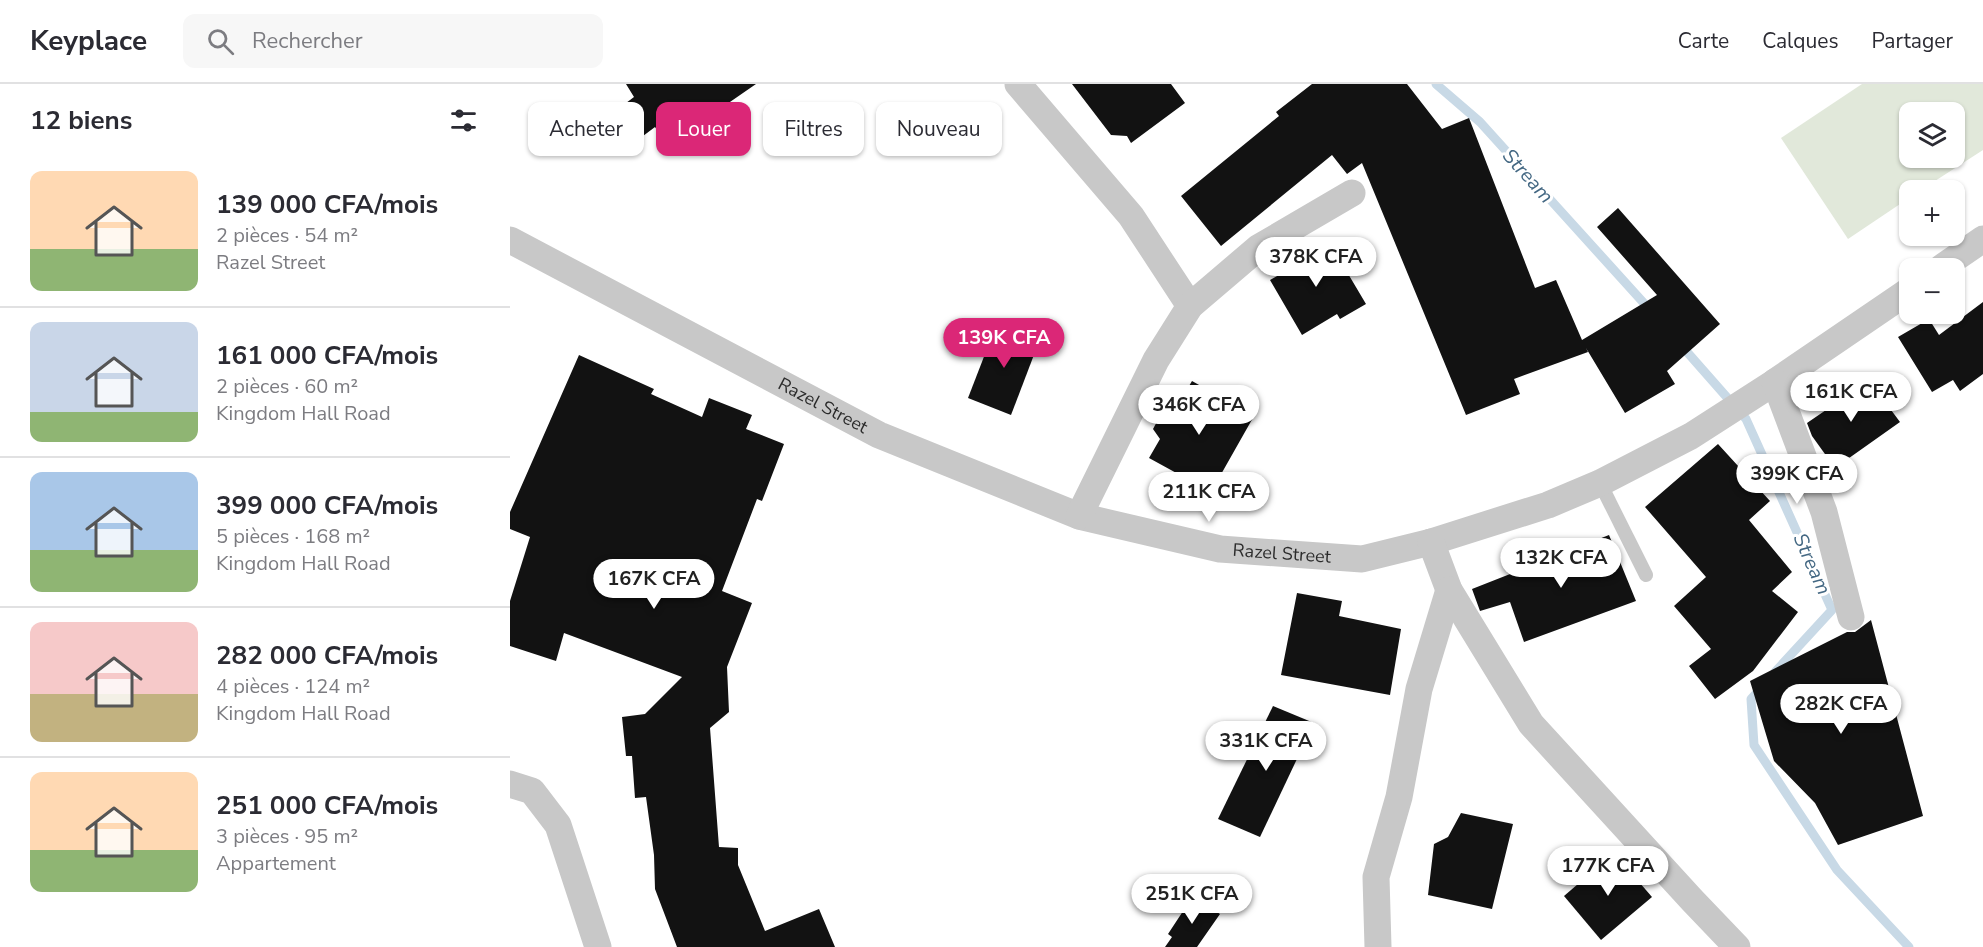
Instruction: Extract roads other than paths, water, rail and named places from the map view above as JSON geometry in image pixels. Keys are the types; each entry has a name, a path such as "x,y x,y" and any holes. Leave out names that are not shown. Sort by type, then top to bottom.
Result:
{"street":[{"path":"1018,84 1131,216 1190,306"},
{"path":"1079,516 1156,360 1190,306 1258,248 1352,193"},
{"name":"Razel Street","path":"510,240 879,435 1079,516 1220,549 1362,559 1431,542 1548,505 1600,483 1691,436 1899,297"},
{"path":"1956,258 1983,240"},
{"path":"1775,382 1824,512 1851,617"},
{"path":"1431,542 1449,590 1531,724 1737,947"},
{"path":"1378,947 1376,877 1399,797 1419,689 1449,590"},
{"path":"510,784 532,791 558,825 598,947"}],"lane":[{"path":"1600,483 1646,575"}],"waterway":[{"name":"Stream","path":"1436,84 1480,122 1651,311"},
{"name":"Stream","path":"1680,344 1746,419 1832,610 1775,672"},
{"name":"Stream","path":"1762,687 1751,699 1754,745 1837,870 1909,947"}]}
